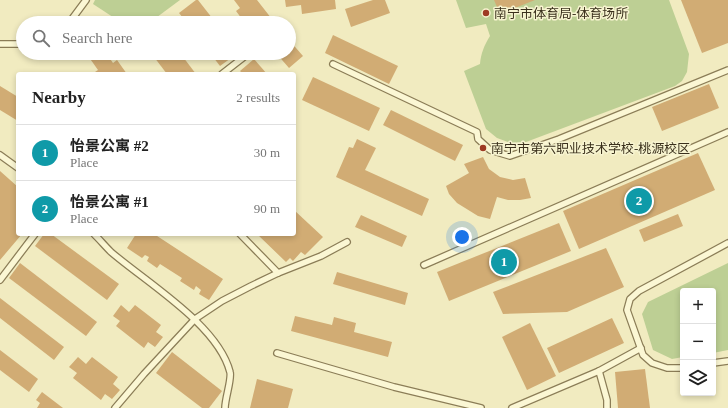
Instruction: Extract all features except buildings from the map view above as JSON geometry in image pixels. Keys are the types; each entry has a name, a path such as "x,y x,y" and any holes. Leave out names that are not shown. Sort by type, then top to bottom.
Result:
{"lane":[{"path":"74,16 86,0"},
{"path":"0,44 16,44"},
{"path":"225,72 240,60"},
{"path":"333,64 477,132 478,139 490,150 510,156 559,139 728,70"},
{"path":"424,265 728,132"},
{"path":"0,154 16,166"},
{"path":"0,280 33,236"},
{"path":"96,236 110,251 195,319 221,350 230,373 225,408"},
{"path":"242,236 278,273"},
{"path":"115,408 195,319 222,301 278,273 321,256 347,242"},
{"path":"680,368 667,368 652,363 643,355 626,310 630,299 639,291 728,243"},
{"path":"512,408 599,371 641,348"},
{"path":"277,353 394,387 481,408"},
{"path":"716,363 728,361"},
{"path":"599,371 607,400 607,408"}],"green space":[{"path":"95,0 180,0 158,16 111,16 93,4"},
{"path":"456,0 669,0 689,54 687,72 682,81 675,86 526,142 511,143 497,138 486,129 464,71 480,64 483,50 490,36 486,24 466,28"},
{"path":"728,263 728,350 716,352 716,288 680,288 680,358 672,359 653,350 642,314 648,302"}],"place":[{"name":"南宁市体育局-体育场所","path":"486,13"},
{"name":"南宁市第六职业技术学校-桃源校区","path":"483,148"},
{"name":"怡景公寓 #1","path":"639,201"},
{"name":"怡景公寓 #2","path":"504,262"}]}
